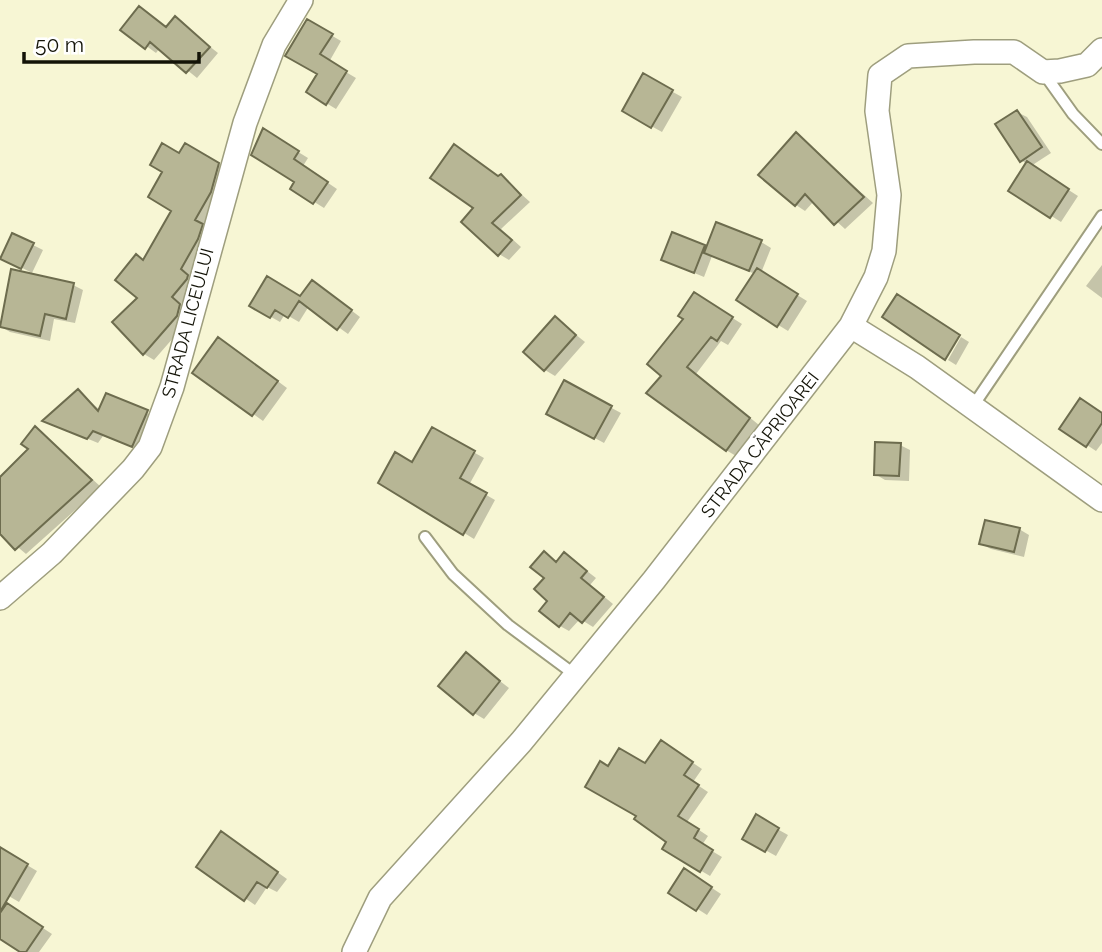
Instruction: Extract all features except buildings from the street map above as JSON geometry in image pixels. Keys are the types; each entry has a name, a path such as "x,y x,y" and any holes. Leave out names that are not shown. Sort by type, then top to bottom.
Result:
{"street":[{"name":"STRADA LICEULUI","path":"0,598 52,553 134,469 150,447 175,375 245,123 274,45 301,0"},
{"path":"1043,72 1087,65 1102,50"},
{"name":"STRADA CĂPRIOAREI","path":"354,952 380,898 521,742 574,674 654,580 851,326 876,277 884,251 889,195 877,111 880,75 908,56 974,52 1014,52 1043,72"},
{"path":"851,326 973,406 1102,500"}],"lane":[{"path":"1043,72 1073,114 1102,144"},
{"path":"973,406 1102,216"},
{"path":"425,537 453,575 508,625 574,674"}]}
